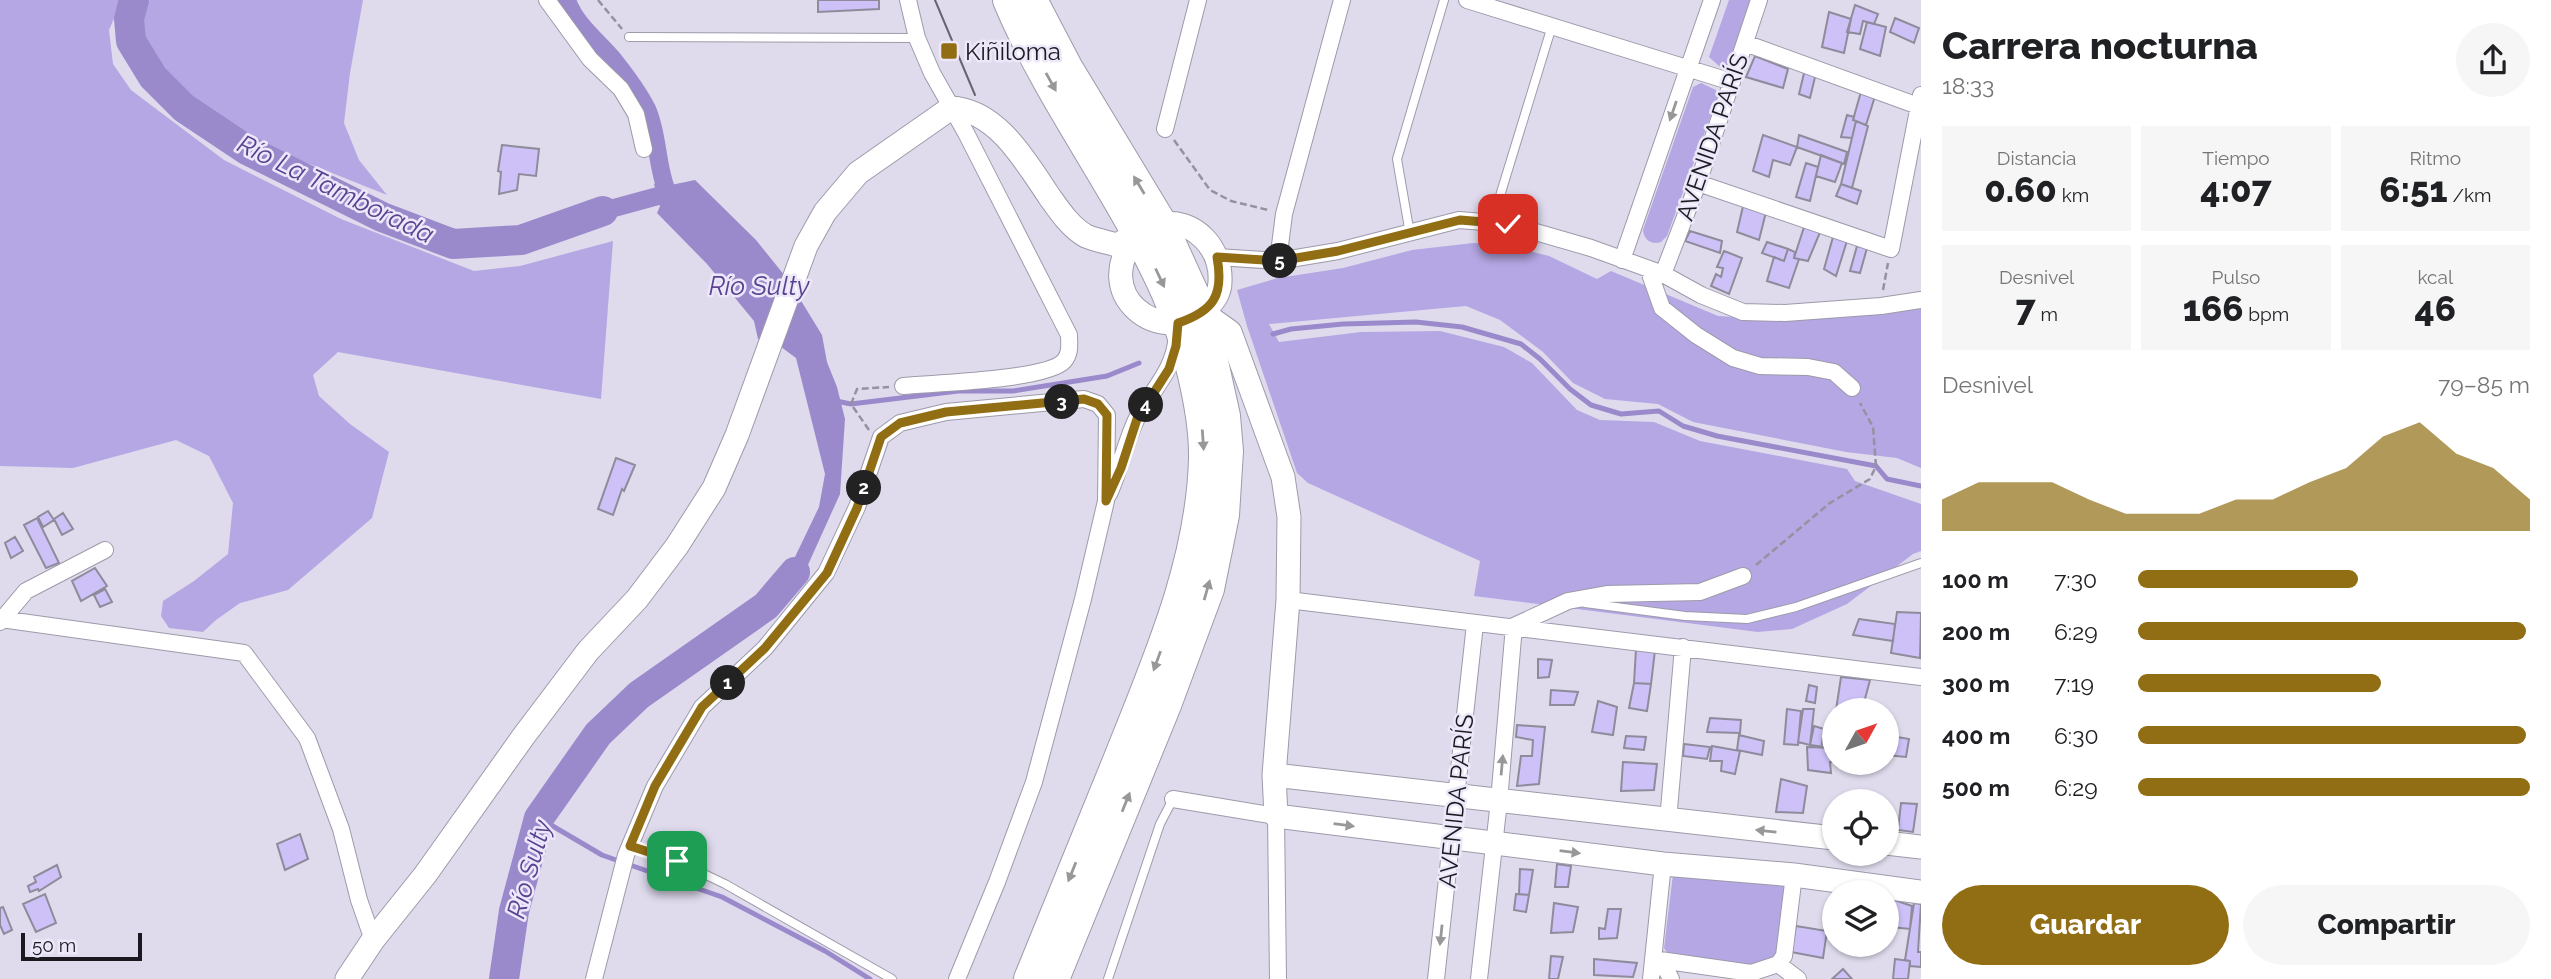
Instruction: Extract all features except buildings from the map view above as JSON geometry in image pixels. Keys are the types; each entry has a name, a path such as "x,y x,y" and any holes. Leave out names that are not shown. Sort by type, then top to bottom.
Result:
{"highway":[{"path":"1008,0 1049,80 1150,229"},
{"path":"1032,0 1150,229 1168,297 1190,318 1221,394 1228,451 1224,515 1209,589 1166,705 1054,979"},
{"path":"1029,979 1158,660 1186,577 1200,508 1204,457 1190,318"}],"street":[{"path":"547,0 590,59 621,89 635,114 644,149"},
{"path":"903,386 1011,377 1053,369 1066,360 1070,350 1069,335 932,74 918,38 908,0"},
{"path":"1165,129 1198,0"},
{"path":"1278,261 1284,214 1342,0"},
{"path":"1467,0 1731,82"},
{"path":"1519,16 1524,0"},
{"name":"AVENIDA PARÍS","path":"1622,260 1712,0"},
{"name":"AVENIDA PARÍS","path":"1759,0 1698,183 1663,274 1651,277 1662,308 1696,335 1733,358 1760,366 1808,367 1834,372 1852,388"},
{"path":"1698,183 1891,249 1920,103 1745,43"},
{"path":"347,979 373,940 425,875 588,651 637,599 677,546 714,488 737,435 806,246 825,212 858,173 951,108 963,108 987,120 1010,142 1065,218 1086,236 1117,245 1150,229 1178,224 1193,229 1208,242 1217,257 1220,285 1215,299 1190,318 1176,346 1169,369 1137,419 1121,468 1106,501 1034,782 957,979"},
{"path":"1217,257 1278,261 1338,251 1460,220 1520,227 1622,260 1663,274 1701,295 1742,312 1786,313 1881,306 1921,300"},
{"path":"1190,318 1230,332 1283,477 1289,517 1288,600 1273,775 1278,979"},
{"path":"594,979 630,846 655,786 702,707 765,648 827,573 857,508 881,437 900,423 946,412 1084,399 1098,404 1107,415 1106,501"},
{"path":"0,620 26,591 105,550"},
{"path":"1514,626 1568,601 1607,594 1700,592 1743,576"},
{"path":"1288,600 1921,677"},
{"path":"0,620 244,653 307,737 341,830 359,900 373,940"},
{"name":"AVENIDA PARÍS","path":"1436,979 1475,624"},
{"name":"AVENIDA PARÍS","path":"1479,979 1499,802 1514,626"},
{"path":"1668,821 1683,647"},
{"path":"1273,775 1822,837"},
{"path":"1173,799 1276,816 1451,839 1663,864 1794,875 1921,892"},
{"path":"1899,845 1921,847"},
{"path":"1651,979 1663,864"},
{"path":"1653,959 1748,976 1778,964 1784,956 1794,875"},
{"path":"1653,959 1667,971 1671,979"},
{"path":"1778,964 1798,979"}],"lane":[{"path":"1410,234 1397,159 1444,0"},
{"path":"1492,222 1552,26"},
{"path":"629,37 918,38"},
{"path":"1568,601 1685,616 1747,619 1796,607 1921,563"},
{"path":"1108,979 1160,824 1173,799"},
{"path":"630,846 677,861 725,884 892,979"}],"path":[{"path":"597,0 629,37"},
{"path":"1165,129 1210,190 1231,201 1284,214"},
{"path":"1881,306 1891,249"},
{"path":"881,437 867,429 851,404 857,389 903,386"},
{"path":"1743,576 1830,503 1870,479 1876,466 1873,427 1852,388"}],"shaded area":[{"path":"0,0 122,0 109,30 113,64 131,90 224,160 341,219 474,271 520,266 613,241 601,399 338,352 313,375 319,396 350,424 389,452 372,518 288,590 240,603 203,632 169,628 161,616 163,601 228,554 233,503 209,456 176,440 73,468 0,466"},
{"path":"150,0 363,0 344,123 359,160 387,195 277,151 192,97 156,62 142,35 141,10"},
{"path":"1729,0 1755,0 1730,68 1720,67 1709,57"},
{"path":"1701,83 1716,90 1717,99 1667,236 1661,242 1651,242 1645,237 1643,230 1693,87"},
{"path":"1473,243 1505,245 1549,256 1597,279 1611,271 1718,316 1797,320 1921,308 1921,468 1897,458 1846,452 1693,422 1658,404 1605,399 1573,383 1543,352 1500,320 1466,306 1269,324 1279,342 1361,332 1440,331 1504,347 1532,363 1577,410 1600,420 1654,422 1700,441 1847,469 1855,481 1921,504 1921,551 1913,554 1847,604 1792,629 1758,632 1474,596 1480,561 1308,483 1297,473 1237,290 1278,278 1343,268 1412,250"},
{"path":"1673,874 1785,883 1782,946 1772,960 1757,967 1669,955 1664,948"}],"water":[{"name":"Río Sulty","path":"666,179 671,185 695,180 756,240 789,281 822,335 827,362 837,387 845,419 840,494 807,567 775,609 759,593 794,559 819,507 825,474 796,358 773,341 758,339 754,321 707,264 657,213 660,206 654,184"}],"waterway":[{"name":"Río La Tamborada","path":"134,0 129,19 131,41 153,77 184,108 247,150 382,217 453,244 521,240 603,211"},
{"path":"567,0 575,17 618,65 647,109 668,194"},
{"name":"Río La Tamborada","path":"603,211 658,196"},
{"path":"1273,334 1291,329 1343,324 1416,322 1462,327 1521,344 1591,405 1621,414 1659,411 1683,426 1717,436 1876,466 1887,479 1921,486"},
{"path":"836,401 851,404 958,391 1013,391 1107,376 1139,363"},
{"name":"Río Sulty","path":"504,979 514,911 539,818 598,734 639,695 766,606 795,572"},
{"path":"539,818 602,855 616,860"},
{"path":"633,866 722,897 825,951 870,979"}],"tram line":[{"path":"935,0 975,95"}],"place":[{"name":"Kiñiloma","path":"949,51"}],"route":[{"path":"677,861 630,846 655,786 702,707 765,648 827,573 857,508 881,437 900,423 946,412 1084,399 1098,404 1107,415 1106,501 1121,468 1137,419 1169,369 1176,346 1178,323 1202,312 1215,299 1220,285 1217,257 1278,261 1338,251 1460,220 1508,224"}]}
